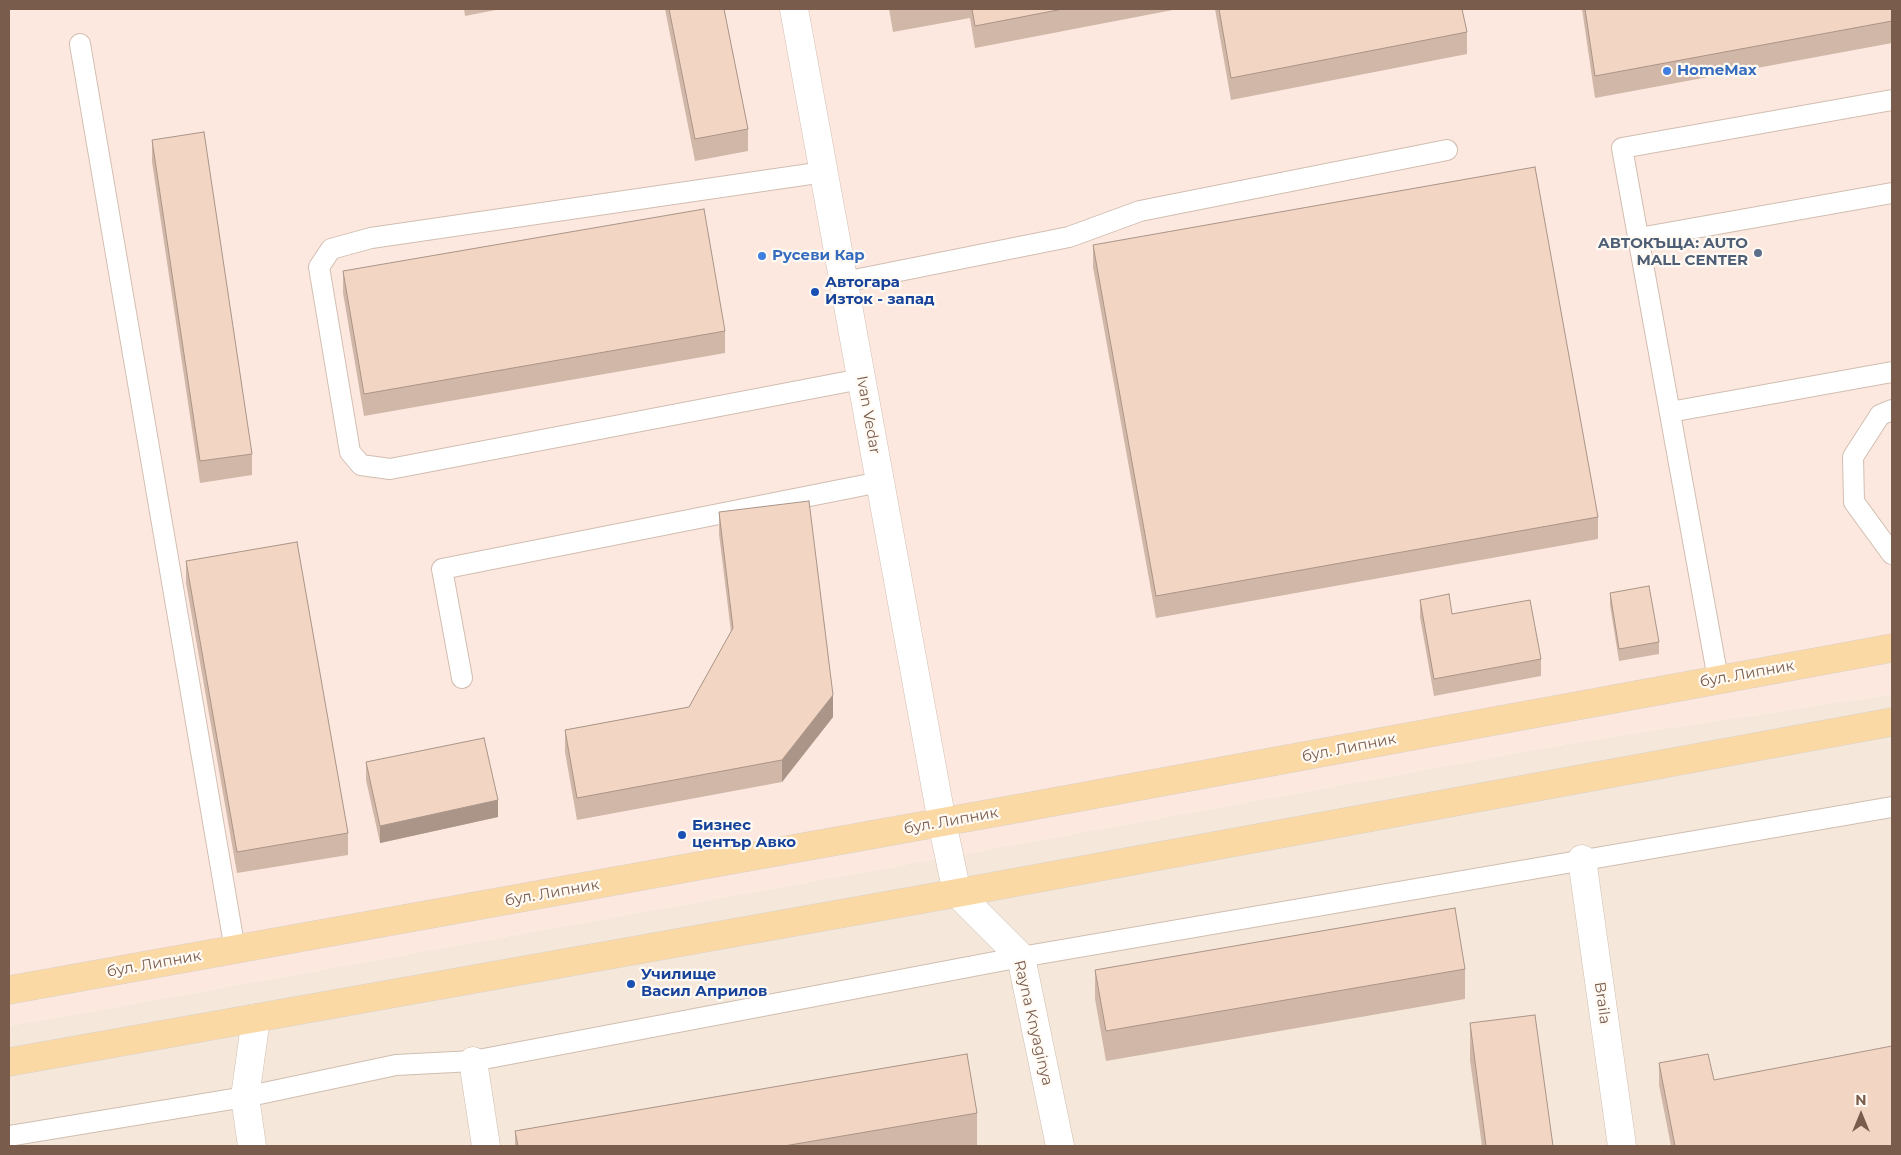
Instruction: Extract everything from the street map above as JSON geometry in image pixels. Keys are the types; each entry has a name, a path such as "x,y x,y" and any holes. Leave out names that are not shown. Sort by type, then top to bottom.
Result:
{"main road":[{"name":"бул. Липник","path":"9,990 1892,648"},
{"path":"9,1062 957,894 1891,723"}],"street":[{"name":"Ivan Vedar","path":"794,9 942,822 957,894"},
{"name":"Braila","path":"1582,859 1622,1146"},
{"name":"Rayna Knyaginya","path":"957,894 1021,957 1060,1146"},
{"path":"252,1146 245,1097 256,1018"},
{"path":"473,1060 486,1146"}],"lane":[{"path":"80,44 235,950"},
{"path":"1718,679 1622,148 1892,100"},
{"path":"844,282 1069,237 1140,211 1446,150"},
{"path":"824,172 371,238 332,249 319,267 350,452 361,466 390,469 861,379"},
{"path":"1639,238 1892,193"},
{"path":"1670,412 1892,372"},
{"path":"1892,410 1880,415 1854,457 1854,502 1892,554"},
{"path":"462,678 442,569 880,482"},
{"path":"9,1136 245,1097 396,1065 473,1060 1021,957 1892,807"}],"shaded area":[{"path":"9,9 1892,9 1892,694 1576,742 9,1026"},
{"path":"1892,694 1892,1146 9,1146 9,1026 1576,742"}],"building":[{"path":"669,9 724,9 748,129 695,139"},
{"path":"972,9 1063,9 975,26"},
{"path":"1219,9 1462,9 1467,32 1231,78"},
{"name":"HomeMax","path":"1585,9 1892,9 1892,21 1595,76"},
{"path":"204,132 252,454 200,461 152,140"},
{"path":"1535,167 1598,517 1156,596 1093,245"},
{"path":"704,209 725,331 364,394 343,271"},
{"path":"809,501 833,695 782,760 577,798 565,730 689,707 733,628 719,512"},
{"path":"297,542 348,833 237,852 186,561"},
{"path":"1649,586 1659,642 1619,649 1610,593"},
{"path":"1449,594 1452,614 1530,600 1541,659 1434,679 1420,600"},
{"path":"484,738 498,800 380,826 366,762"},
{"path":"1455,908 1465,969 1106,1031 1095,970"},
{"path":"1535,1015 1553,1146 1486,1146 1470,1023"},
{"path":"1892,1046 1892,1146 1675,1146 1659,1063 1708,1054 1714,1080"},
{"path":"967,1054 977,1113 784,1146 518,1146 515,1131"}],"place":[{"name":"HomeMax","path":"1667,71"},
{"name":"АВТОКЪЩА: AUTO MALL CENTER","path":"1758,253"},
{"name":"Русеви Кар","path":"762,256"},
{"name":"Автогара Изток - запад","path":"815,292"},
{"name":"Бизнес център Авко","path":"682,835"},
{"name":"Училище Васил Априлов","path":"631,984"}]}
